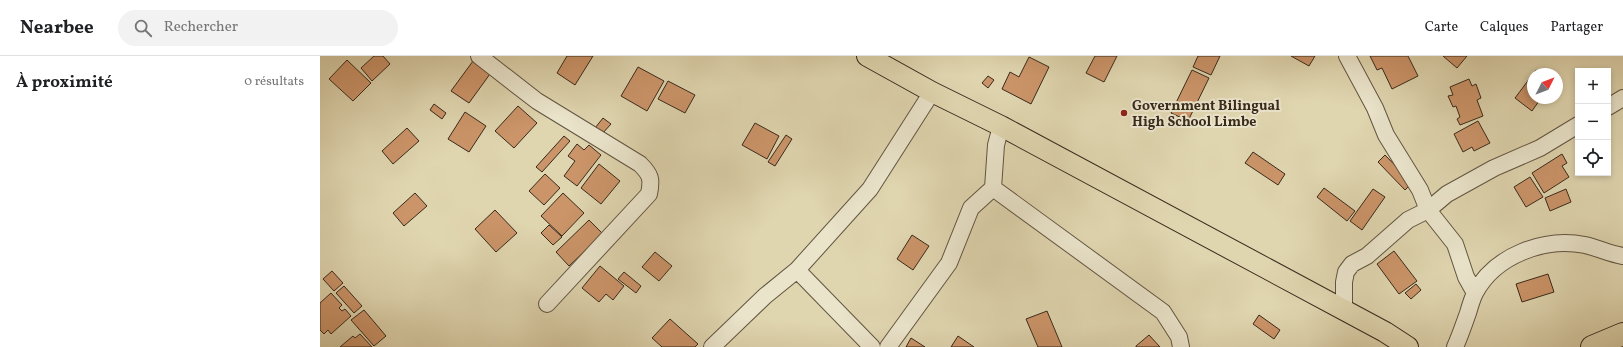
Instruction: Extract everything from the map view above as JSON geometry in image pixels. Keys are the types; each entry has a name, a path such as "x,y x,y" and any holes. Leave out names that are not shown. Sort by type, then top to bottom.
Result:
{"highway":[{"path":"1592,347 1623,334"}],"main road":[{"path":"867,56 932,92 1001,126 1385,332 1408,347"}],"street":[{"path":"479,56 537,101 640,164 649,173 651,184 649,194 547,304"},
{"path":"1347,56 1375,108 1386,135 1420,190 1428,210 1455,244 1466,277 1475,293"},
{"path":"712,347 765,296 797,270 870,189 932,92"},
{"path":"1611,105 1623,98"},
{"path":"888,347 949,263 971,208 993,188 996,144 1001,126"},
{"path":"1344,310 1344,282 1346,272 1352,264 1367,256 1408,220 1428,210 1447,194 1494,168 1540,148 1575,127"},
{"path":"993,188 1163,312 1179,337 1181,347"},
{"path":"1456,347 1475,293 1488,274 1510,257 1534,248 1558,243 1585,245 1609,254 1623,256"},
{"path":"797,270 872,347"}],"building":[{"path":"374,56 383,56 390,64 372,81 361,68"},
{"path":"567,56 593,56 575,85 557,73"},
{"path":"1095,56 1117,56 1104,82 1086,73"},
{"path":"1198,56 1220,56 1211,75 1193,67"},
{"path":"1291,56 1315,56 1309,66"},
{"path":"1370,56 1408,56 1418,76 1392,89 1382,68 1377,70"},
{"path":"1443,56 1467,56 1457,68"},
{"path":"1029,57 1049,67 1031,104 1002,89 1010,72 1019,77"},
{"path":"347,60 371,83 353,101 329,79"},
{"path":"473,61 490,74 469,103 451,91"},
{"path":"638,67 664,81 647,111 621,96"},
{"path":"1192,70 1209,78 1188,121 1171,113"},
{"path":"988,76 994,80 988,88 982,83"},
{"path":"1469,79 1472,86 1476,84 1481,98 1477,100 1483,116 1460,125 1457,119 1460,117 1456,106 1453,107 1448,96 1453,95 1450,87"},
{"path":"668,81 695,95 685,113 658,99"},
{"path":"1527,82 1527,104 1537,104 1532,111 1515,98"},
{"path":"434,104 446,113 442,119 430,110"},
{"path":"518,106 537,123 514,148 495,131"},
{"path":"465,112 486,126 469,152 448,139"},
{"path":"603,118 611,124 602,134 595,128"},
{"path":"1478,121 1490,143 1474,151 1472,147 1463,152 1454,134"},
{"path":"755,123 779,136 767,159 742,145"},
{"path":"407,128 419,141 393,164 382,151"},
{"path":"786,135 792,139 775,166 768,162"},
{"path":"564,136 570,141 542,172 536,167"},
{"path":"577,144 584,150 589,145 601,155 577,186 564,176 575,161 568,156"},
{"path":"1253,152 1285,174 1278,185 1245,163"},
{"path":"1562,154 1567,163 1562,166 1569,177 1544,193 1532,173"},
{"path":"1385,155 1412,183 1405,190 1378,162"},
{"path":"599,164 620,181 601,204 581,188"},
{"path":"545,174 560,188 544,205 529,191"},
{"path":"1530,177 1543,197 1526,207 1514,187"},
{"path":"1324,188 1355,211 1347,221 1317,197"},
{"path":"1373,189 1385,197 1362,230 1350,221"},
{"path":"1566,189 1571,202 1550,211 1545,198"},
{"path":"415,193 427,206 404,226 393,213"},
{"path":"563,193 584,213 562,236 541,216"},
{"path":"495,210 517,233 496,252 475,229"},
{"path":"589,220 603,234 569,266 556,252"},
{"path":"549,225 562,237 553,245 541,233"},
{"path":"912,235 929,246 913,270 897,259"},
{"path":"1394,251 1417,281 1399,294 1377,264"},
{"path":"655,252 672,266 659,281 642,267"},
{"path":"600,266 624,286 613,300 606,294 599,302 582,288"},
{"path":"332,271 343,283 334,291 323,279"},
{"path":"624,272 641,286 636,293 618,279"},
{"path":"1548,274 1554,292 1522,302 1516,284"},
{"path":"1416,284 1421,290 1411,299 1405,293"},
{"path":"344,286 362,306 354,313 336,293"},
{"path":"331,293 342,305 339,308 342,311 345,309 351,316 331,334 328,330 324,334 320,330 320,303"},
{"path":"364,310 386,336 374,346 351,320"},
{"path":"1047,311 1062,347 1038,347 1026,319"},
{"path":"1259,315 1280,330 1274,339 1253,324"},
{"path":"670,319 698,344 695,347 662,347 652,338"},
{"path":"360,334 372,347 340,347 353,336 355,338"},
{"path":"1149,335 1160,347 1136,347 1136,346"},
{"path":"958,336 974,347 951,347"},
{"path":"911,338 925,347 906,347"}],"place":[{"name":"Government Bilingual High School Limbe","path":"1124,113"}]}
